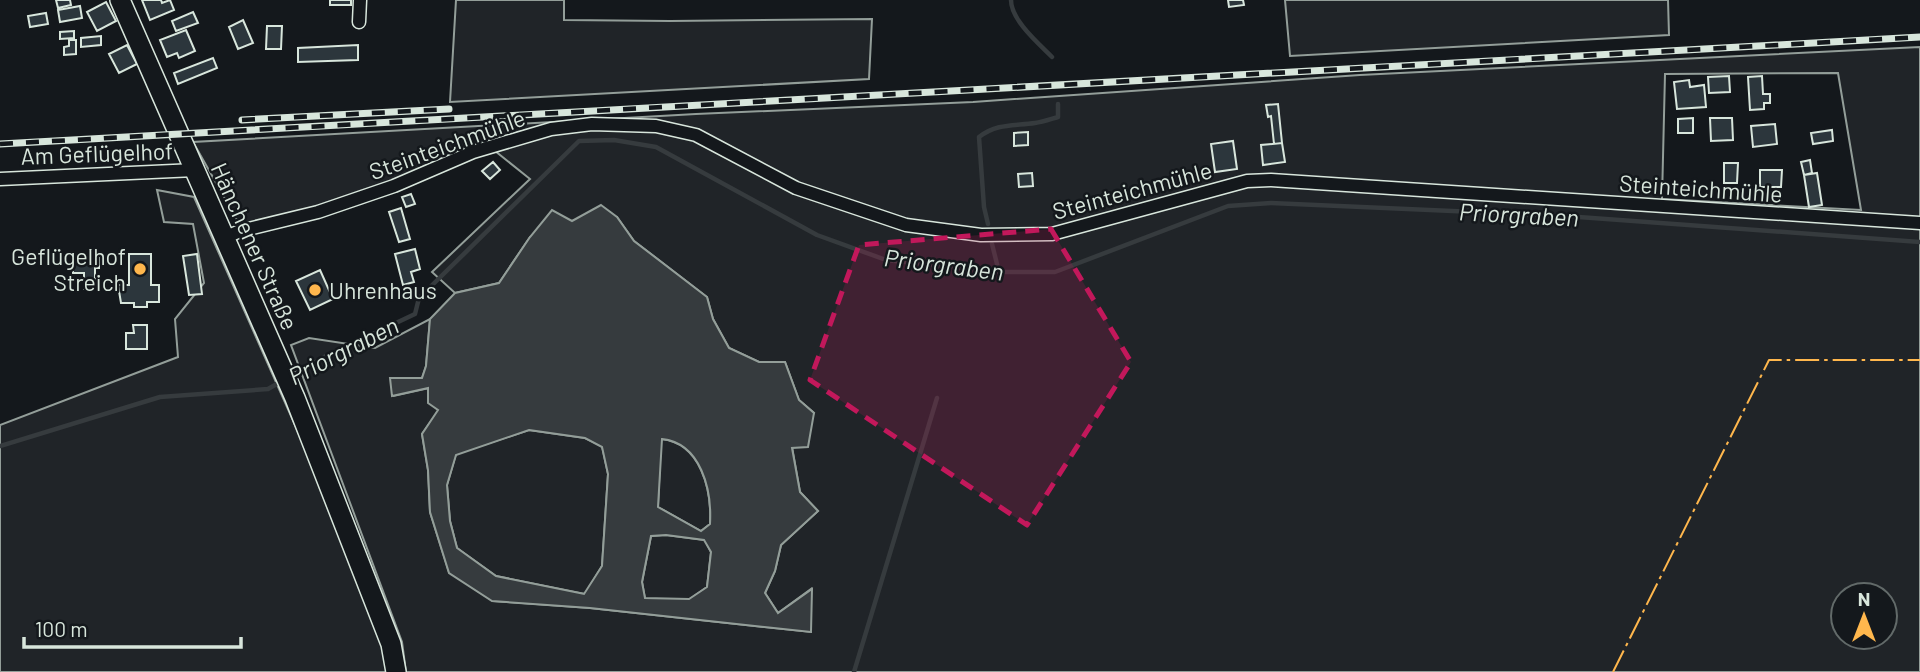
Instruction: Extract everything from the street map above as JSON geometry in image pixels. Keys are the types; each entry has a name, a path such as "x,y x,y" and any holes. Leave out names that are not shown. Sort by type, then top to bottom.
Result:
{"main road":[{"name":"Hänchener Straße","path":"120,0 295,398 391,644 396,672"}],"street":[{"path":"359,0 359,22"},
{"name":"Steinteichmühle","path":"224,238 240,231 318,212 381,190 473,152 551,129 612,123 656,126 696,135 796,188 905,225 981,235 1052,234 1247,181 1271,180 1920,223"},
{"name":"Am Geflügelhof","path":"0,179 195,170"}],"highlighted area":[{"path":"1051,229 1131,362 1027,525 810,380 859,245"}],"shaded area":[{"path":"456,0 564,0 564,20 872,19 869,79 450,102"},
{"path":"1285,0 1668,0 1669,35 1290,56"},
{"path":"1920,47 1920,672 406,672 402,642 291,345 309,338 375,348 430,319 426,366 422,378 393,396 429,388 439,410 422,434 428,470 430,512 449,572 493,601 590,608 811,632 811,589 778,613 765,593 775,571 781,545 818,511 800,492 792,447 814,413 799,400 785,362 759,362 729,348 713,319 707,297 634,241 617,217 572,221 530,237 499,283 455,293 432,272 530,179 485,143 320,209 241,227 193,142 696,114 973,102 1360,75","holes":["1838,73 1861,210 1662,199 1665,74"]},
{"path":"157,190 194,197 334,513 384,647 388,672 0,672 0,425 178,357 175,319 204,283 193,224 164,222"},
{"path":"601,205 617,217 634,241 707,297 713,319 729,348 759,362 785,362 799,400 814,413 808,447 792,448 800,492 818,511 781,545 775,571 765,593 778,613 812,589 811,632 590,608 492,601 449,573 430,512 428,470 422,434 438,410 428,403 428,388 392,396 390,378 422,378 426,366 430,319 455,293 499,283 552,210 572,221","holes":["529,430 585,438 602,447 608,474 602,566 584,594 496,576 457,548 450,521 447,485 456,455","662,439 675,442 686,449 701,470 710,511 710,524 701,531 658,507","666,535 704,540 711,552 707,587 689,599 645,598 642,582 651,536"]},
{"path":"529,430 585,438 602,446 608,474 602,566 585,594 496,576 457,548 450,521 447,485 456,454"},
{"path":"661,439 675,442 686,449 701,470 709,497 710,524 701,531 658,507"},
{"path":"666,535 705,540 711,552 707,587 690,599 645,599 642,582 651,536"}],"building":[{"path":"56,0 70,0 71,5 58,8"},
{"path":"142,0 161,0 162,3 170,0 174,10 150,20"},
{"path":"330,0 351,0 351,5 330,5"},
{"path":"1228,0 1243,0 1244,5 1229,7"},
{"path":"106,2 116,21 97,31 87,12"},
{"path":"80,6 82,18 60,22 58,10"},
{"path":"193,12 198,23 176,31 172,21"},
{"path":"46,13 48,24 30,27 28,16"},
{"path":"243,20 253,43 238,49 229,27"},
{"path":"267,26 282,26 281,49 266,49"},
{"path":"186,30 195,51 179,58 177,53 167,57 160,40"},
{"path":"74,31 74,38 60,39 60,32"},
{"path":"101,36 101,45 81,47 81,38"},
{"path":"69,40 76,40 76,54 64,55 64,47 69,46"},
{"path":"127,45 137,64 119,73 109,54"},
{"path":"358,45 358,60 298,62 298,48"},
{"path":"213,58 217,68 178,84 174,73"},
{"path":"1729,76 1730,92 1709,93 1708,77"},
{"path":"1762,76 1763,94 1770,94 1770,103 1764,103 1764,109 1750,110 1748,77"},
{"path":"1689,80 1690,87 1704,85 1706,107 1677,109 1674,82"},
{"path":"1278,104 1282,143 1274,144 1271,116 1268,117 1266,105"},
{"path":"1693,118 1693,133 1678,133 1678,119"},
{"path":"1710,118 1732,118 1733,140 1711,141"},
{"path":"1775,124 1777,144 1753,147 1751,126"},
{"path":"1832,130 1833,141 1813,144 1811,133"},
{"path":"1028,132 1028,145 1014,146 1014,133"},
{"path":"1233,141 1237,169 1215,172 1211,144"},
{"path":"1282,143 1285,162 1263,165 1261,145"},
{"path":"1810,160 1812,173 1804,175 1801,162"},
{"path":"493,162 500,170 490,179 482,171"},
{"path":"1724,163 1738,163 1737,183 1724,183"},
{"path":"1760,170 1782,170 1781,187 1760,187"},
{"path":"1032,173 1033,186 1019,187 1018,174"},
{"path":"1817,173 1822,205 1809,207 1804,175"},
{"path":"411,194 415,204 406,207 402,197"},
{"path":"401,208 410,239 399,242 389,212"},
{"path":"415,249 420,269 411,272 414,282 403,285 395,254"},
{"name":"Geflügelhof Streich","path":"129,254 151,254 151,285 159,285 159,302 147,302 147,307 121,303 118,285 129,285"},
{"path":"197,254 202,294 189,295 183,256"},
{"path":"73,258 99,258 99,268 95,268 95,289 84,289 84,273 73,273"},
{"name":"Uhrenhaus","path":"320,270 333,299 310,310 296,281"},
{"path":"133,325 147,325 147,349 126,349 126,333 134,333"}],"waterway":[{"path":"1011,0 1020,23 1052,57"},
{"path":"988,224 984,207 979,137 999,127 1038,123 1058,117 1058,104"},
{"name":"Priorgraben","path":"290,376 415,314 419,298 579,141 614,140 656,147 817,235 886,260 999,272 1055,272 1228,206 1271,203 1565,216 1920,242"},
{"path":"992,244 999,272"},
{"name":"Priorgraben","path":"0,446 160,397 268,389 282,381"},
{"path":"854,672 937,398"}],"railway":[{"path":"0,144 1920,37"},
{"path":"242,120 449,109"}],"power":[{"path":"1613,672 1769,360 1920,360"}],"place":[{"name":"Geflügelhof Streich","path":"140,269"},
{"name":"Uhrenhaus","path":"315,290"}]}
